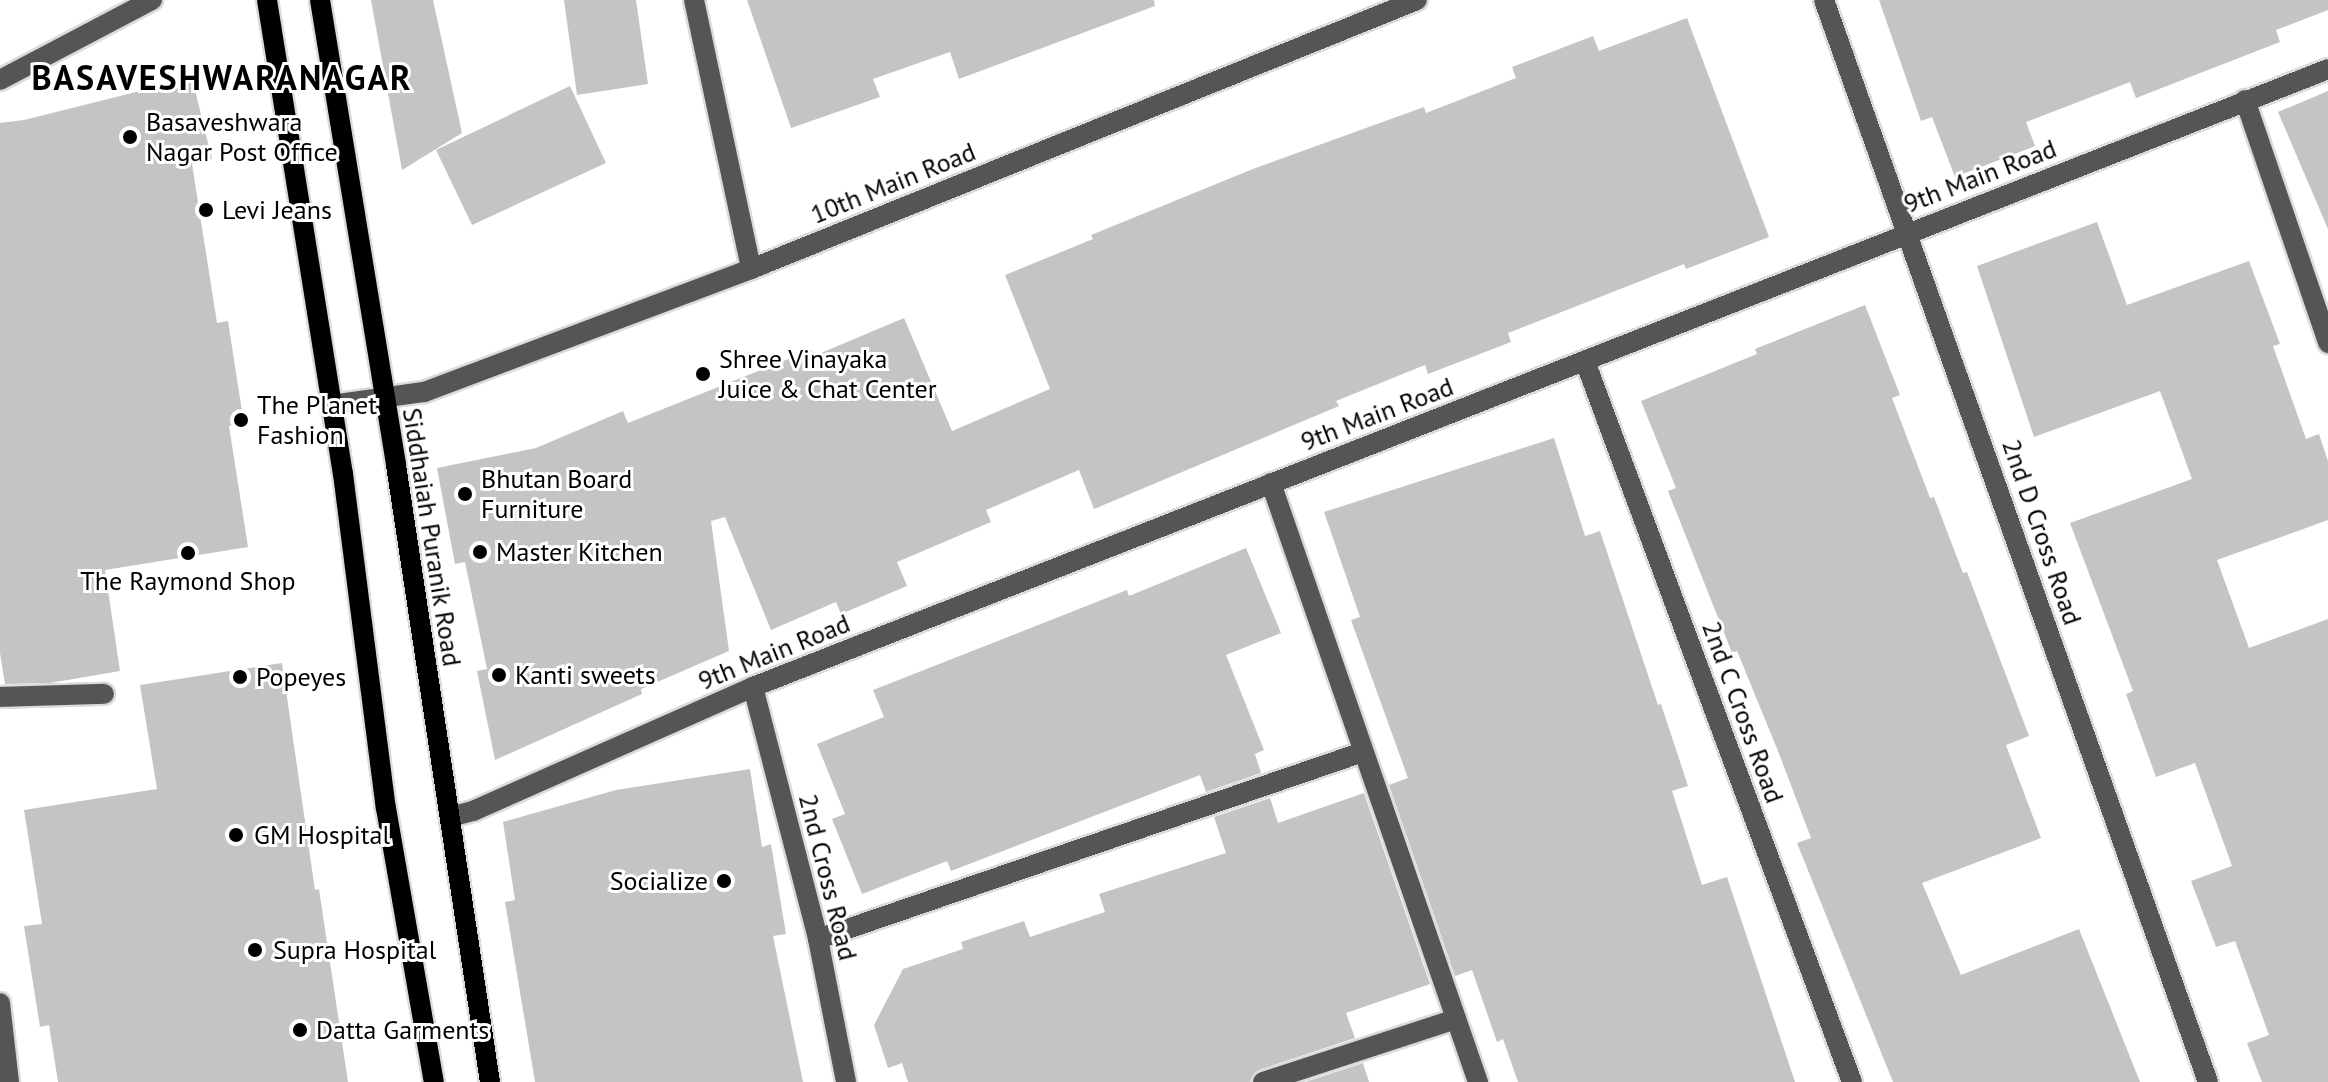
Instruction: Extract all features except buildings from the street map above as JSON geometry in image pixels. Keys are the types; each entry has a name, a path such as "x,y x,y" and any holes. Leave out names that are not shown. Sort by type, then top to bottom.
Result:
{"main road":[{"path":"267,0 331,405 386,808 434,1082"},
{"name":"Siddhaiah Puranik Road","path":"320,0 490,1082"}],"street":[{"path":"0,80 152,0"},
{"path":"694,0 751,269"},
{"name":"10th Main Road","path":"331,405 424,392 751,269 1417,0"},
{"name":"2nd D Cross Road","path":"1824,0 1909,232 2208,1082"},
{"name":"9th Main Road","path":"450,817 473,811 753,687 2328,69"},
{"path":"2245,100 2328,343"},
{"name":"2nd C Cross Road","path":"1585,361 1852,1082"},
{"path":"1271,483 1478,1082"},
{"name":"2nd Cross Road","path":"753,687 818,939 846,1082"},
{"path":"0,697 104,694"},
{"path":"818,939 1363,752"},
{"path":"0,1003 9,1082"},
{"path":"1263,1082 1456,1019"}],"place":[{"name":"Basaveshwara Nagar Post Office","path":"130,137"},
{"name":"Levi Jeans","path":"206,210"},
{"name":"Shree Vinayaka Juice & Chat Center","path":"703,374"},
{"name":"The Planet Fashion","path":"241,420"},
{"name":"Bhutan Board Furniture","path":"465,494"},
{"name":"Master Kitchen","path":"480,552"},
{"name":"The Raymond Shop","path":"188,553"},
{"name":"Kanti sweets","path":"499,675"},
{"name":"Popeyes","path":"240,677"},
{"name":"GM Hospital","path":"236,835"},
{"name":"Socialize","path":"724,881"},
{"name":"Supra Hospital","path":"255,950"},
{"name":"Datta Garments","path":"300,1030"}],"district":[{"name":"BASAVESHWARANAGAR","path":"222,78"}]}
